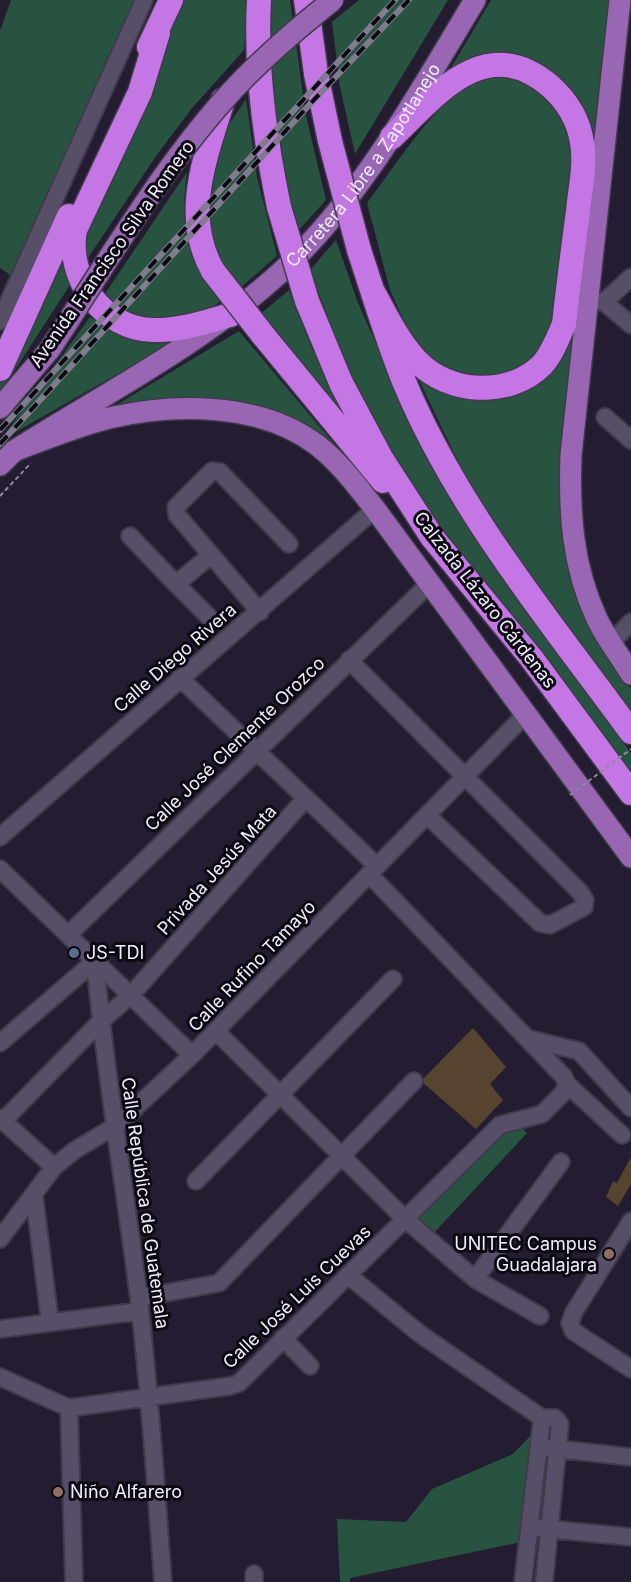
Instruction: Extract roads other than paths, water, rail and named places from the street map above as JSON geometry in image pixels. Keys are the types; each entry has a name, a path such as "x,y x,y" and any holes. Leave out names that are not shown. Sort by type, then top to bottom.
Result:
{"highway":[{"path":"171,0 140,92 75,230 73,252 76,272 85,290 101,308 120,322 136,328 170,330 230,315"},
{"name":"Calzada Lázaro Cárdenas","path":"259,0 260,73 265,131 279,207 307,301 346,392 381,458 432,537 532,659 631,793"},
{"name":"Calzada Lázaro Cárdenas","path":"306,0 316,74 330,141 359,250 406,385 435,445 474,513 521,582 631,732"},
{"path":"0,369 126,87 158,33"},
{"path":"373,291 400,340 418,362 452,383 476,388 497,388 534,372 548,357 564,324 584,160 577,123 557,93 524,69 488,66 470,71 452,80 392,137"},
{"path":"223,100 199,179 197,206 201,240 213,271 348,442 432,537"},
{"path":"616,772 631,798"}],"main road":[{"path":"223,100 267,56 333,0"},
{"name":"Carretera Libre a Zapotlanejo","path":"230,315 282,271 321,230 392,137 475,0"},
{"path":"620,0 596,301 571,455 569,498 573,543 597,619 631,674"},
{"name":"Avenida Francisco Silva Romero","path":"0,408 50,349 183,148 223,100"},
{"path":"7,458 230,315"},
{"path":"7,458 75,428 138,414 213,410 255,416 282,424 315,444 339,464 375,509 631,857"}],"street":[{"path":"0,321 144,0"},
{"path":"631,277 596,301 631,325"},
{"path":"605,417 631,440"},
{"path":"260,612 175,510 177,504 214,471 220,472 289,544"},
{"name":"Calle Diego Rivera","path":"0,837 180,678 260,612 375,509"},
{"path":"130,536 208,616"},
{"path":"176,584 211,555"},
{"name":"Calle José Clemente Orozco","path":"68,935 254,751 430,583"},
{"path":"612,642 631,622"},
{"path":"349,660 585,900 583,909 550,925 540,922 427,815"},
{"path":"180,678 254,751 306,798 564,1077 567,1084 622,1135"},
{"name":"Calle Rufino Tamayo","path":"1,1235 54,1167 75,1150 117,1125 192,1055 526,712"},
{"name":"Privada Jesús Mata","path":"2,1119 130,995 306,798"},
{"path":"0,869 192,1055"},
{"path":"0,1043 95,961"},
{"name":"Calle República de Guatemala","path":"95,961 100,1022 117,1125 150,1396 163,1582"},
{"path":"196,1181 393,979"},
{"path":"216,1031 405,1219 475,1279 540,1316"},
{"path":"529,1039 579,1051 631,1108"},
{"path":"0,1329 139,1305 219,1283 414,1081"},
{"name":"Calle José Luis Cuevas","path":"69,1408 239,1383 500,1125 542,1114 563,1093 567,1084"},
{"path":"2,1119 54,1167"},
{"path":"475,1279 561,1162"},
{"path":"34,1194 50,1322"},
{"path":"631,1221 574,1312 570,1323 573,1331 631,1369"},
{"path":"348,1275 420,1334 542,1418 555,1418 559,1422 543,1582"},
{"path":"284,1338 310,1366"},
{"path":"0,1377 69,1408 74,1582"},
{"path":"523,1582 542,1418"},
{"path":"539,1448 631,1457"},
{"path":"531,1527 631,1537"}],"railway":[{"path":"0,430 395,0"},
{"path":"0,444 311,103 409,0"}],"place":[{"name":"JS-TDI","path":"74,953"},
{"name":"UNITEC Campus Guadalajara","path":"609,1254"},
{"name":"Niño Alfarero","path":"58,1492"}]}
